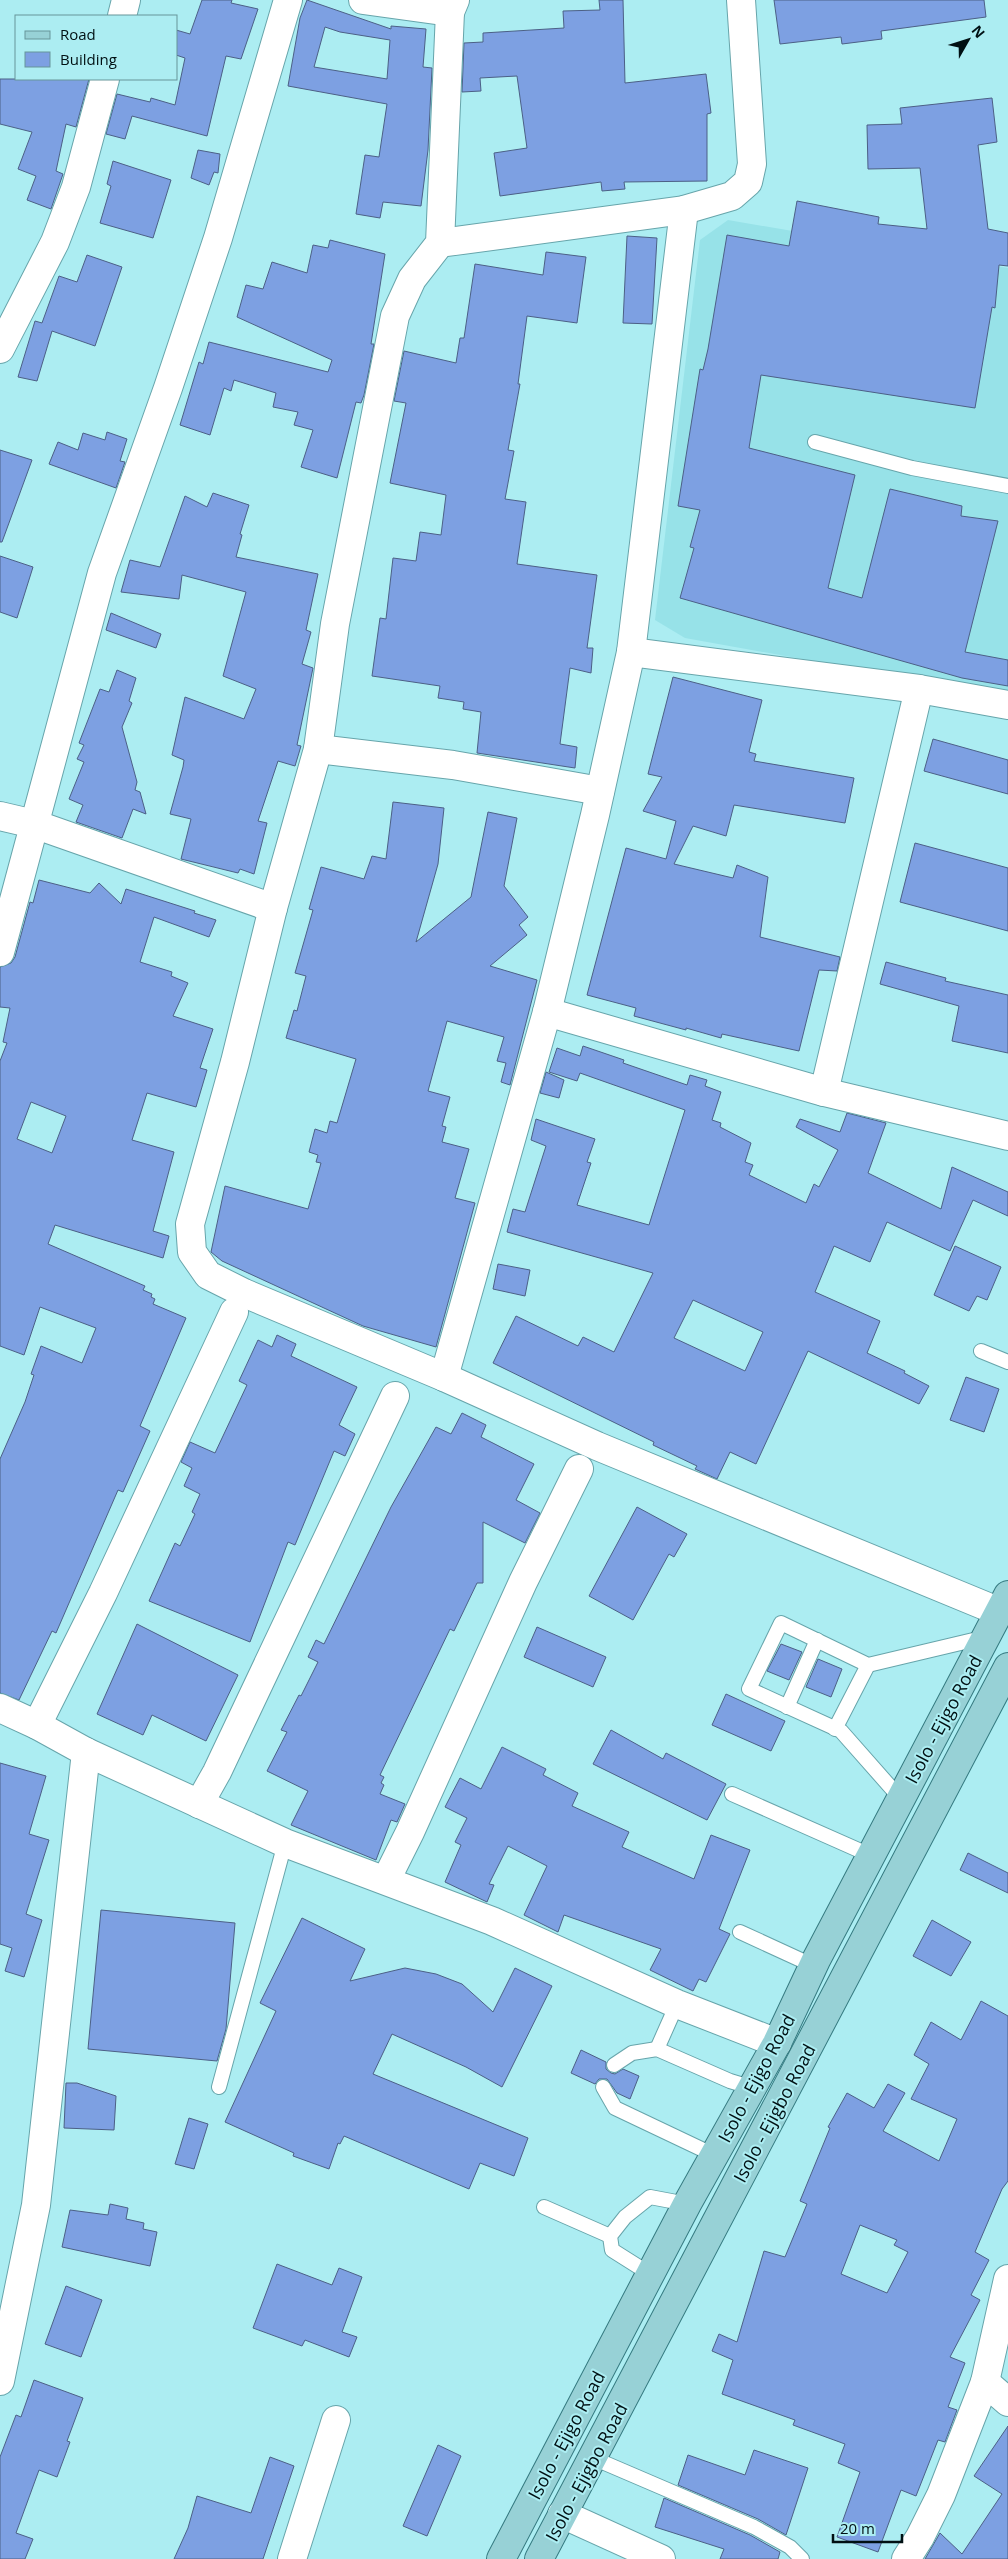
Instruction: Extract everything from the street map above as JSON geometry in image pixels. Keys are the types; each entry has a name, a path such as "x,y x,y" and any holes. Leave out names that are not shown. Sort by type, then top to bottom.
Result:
{"main road":[{"name":"Isolo - Ejigo Road","path":"501,2559 687,2204 777,2043 814,1966 1004,1603"},
{"name":"Isolo - Ejigbo Road","path":"539,2559 1005,1679"}],"street":[{"path":"122,15 126,0"},
{"path":"0,952 102,573 168,388 218,238 288,0"},
{"path":"363,0 452,6 440,243 412,279 395,316 334,624 318,749 273,908 235,1062 190,1224 192,1252 208,1275 444,1377 597,1446 1004,1603"},
{"path":"440,243 684,210 732,196 748,182 752,164 741,0"},
{"path":"0,349 55,242 76,187 105,80"},
{"path":"444,1377 547,1012 631,652 684,210"},
{"path":"631,652 919,689 1008,705"},
{"path":"824,1092 919,689"},
{"path":"318,749 453,765 600,791"},
{"path":"0,816 34,824 273,908"},
{"path":"547,1012 824,1092 1008,1136"},
{"path":"37,1725 103,1593 234,1312"},
{"path":"199,1804 217,1772 395,1396"},
{"path":"386,1880 410,1832 523,1582 579,1470"},
{"path":"0,1708 37,1725 86,1752 285,1843 386,1880 538,1940 678,2004 777,2043"},
{"path":"0,2381 36,2205 86,1752"},
{"path":"906,2559 920,2537 941,2495 985,2382 1008,2279"},
{"path":"985,2382 1008,2402"},
{"path":"292,2559 336,2420"},
{"path":"562,2514 662,2559"}],"lane":[{"path":"815,442 912,468 1008,486"},
{"path":"982,1351 1008,1362"},
{"path":"901,1799 841,1731 748,1689 781,1623 868,1665 987,1636"},
{"path":"787,1707 818,1640"},
{"path":"835,1729 868,1665"},
{"path":"732,1794 872,1856"},
{"path":"219,2087 285,1843"},
{"path":"740,1932 814,1966"},
{"path":"657,2049 678,2004"},
{"path":"614,2065 632,2053 657,2049 730,2081 753,2088"},
{"path":"603,2087 616,2108 714,2155"},
{"path":"650,2274 612,2250 610,2236 625,2217 650,2196 687,2204"},
{"path":"544,2207 610,2236"},
{"path":"593,2458 754,2527 790,2547 802,2559"}],"shaded area":[{"path":"728,220 1008,268 1008,696 685,638 655,620 700,240"}],"building":[{"path":"202,0 232,0 231,3 258,9 241,59 226,56 207,136 132,116 125,139 106,134 117,94 150,102 151,98 175,105 185,58 178,56 178,31 190,34"},
{"path":"307,0 391,29 391,26 426,29 423,67 432,68 428,150 421,206 383,202 380,218 356,214 365,155 379,157 387,104 288,86 300,18","holes":["325,27 340,32 390,40 387,79 314,67"]},
{"path":"599,0 623,0 625,83 706,74 711,113 707,114 707,181 624,182 625,189 602,191 601,182 500,196 494,153 527,148 517,76 480,78 481,91 462,92 464,43 483,42 483,33 564,28 563,11 600,10"},
{"path":"774,0 984,0 986,17 881,31 882,39 842,44 841,37 780,44"},
{"path":"0,79 89,80 76,127 66,124 56,171 63,174 51,209 27,200 36,176 18,169 32,132 0,124"},
{"path":"992,98 997,142 978,145 988,229 1008,233 1008,266 999,265 995,308 992,307 975,408 761,375 749,448 855,475 828,588 862,598 890,489 962,506 961,516 998,521 965,652 1008,660 1008,686 962,678 680,598 694,548 690,547 700,510 678,506 700,369 703,370 708,349 727,235 789,246 797,201 879,217 878,224 927,229 920,168 868,169 867,125 902,124 900,108"},
{"path":"198,150 220,154 218,173 214,172 209,185 191,178"},
{"path":"113,161 171,180 153,238 100,223 111,186 107,184"},
{"path":"627,236 657,238 652,324 623,323"},
{"path":"330,240 385,254 371,344 374,344 364,395 361,403 356,402 337,478 301,467 313,430 294,425 298,412 273,407 276,393 234,380 231,391 224,388 210,435 180,425 199,362 203,364 209,342 328,372 332,360 237,317 246,285 263,289 272,262 307,273 313,245 328,248"},
{"path":"546,252 586,257 577,323 527,316 518,384 520,384 508,450 514,451 505,499 526,502 517,564 597,575 587,648 593,648 591,673 570,668 560,744 577,747 575,768 477,753 481,712 463,709 464,702 438,698 440,686 372,676 380,618 386,619 393,558 416,561 420,532 441,535 446,495 390,483 406,403 394,401 404,351 456,363 460,338 464,338 475,264 543,275"},
{"path":"87,255 122,267 95,346 52,331 37,381 18,377 35,321 42,323 59,276 77,282"},
{"path":"107,432 127,439 120,461 125,462 116,488 49,464 58,442 78,450 83,433 105,440"},
{"path":"0,450 32,460 2,542 0,542"},
{"path":"213,493 249,505 240,534 242,535 236,557 318,574 306,630 311,632 302,664 313,668 297,745 301,746 295,766 278,761 258,821 267,823 254,874 240,869 238,873 181,859 191,819 170,814 184,760 172,755 185,697 244,719 256,689 223,676 246,592 182,575 179,599 121,592 130,560 160,567 185,496 207,507"},
{"path":"0,556 33,567 17,618 0,612"},
{"path":"111,613 161,634 156,648 106,630"},
{"path":"117,670 136,678 129,701 132,703 122,727 137,782 135,790 140,792 146,814 133,809 122,838 76,822 83,805 69,799 84,762 77,759 84,745 79,743 100,689 109,692"},
{"path":"673,677 762,700 749,752 756,754 754,761 854,778 845,823 734,805 726,836 693,826 674,864 733,878 737,865 768,877 760,937 840,957 837,971 819,970 799,1051 722,1034 721,1038 686,1028 686,1030 634,1016 636,1008 587,995 626,848 666,859 676,821 643,811 662,777 648,774"},
{"path":"933,739 1008,760 1008,794 924,771"},
{"path":"393,802 444,808 438,864 416,942 471,897 488,812 517,818 504,886 528,917 519,925 527,935 490,966 537,980 510,1085 501,1082 506,1063 497,1061 504,1037 447,1021 428,1091 450,1097 442,1126 446,1127 442,1142 469,1149 455,1198 475,1203 436,1347 363,1326 222,1261 211,1252 225,1186 308,1209 321,1163 316,1162 318,1155 309,1152 315,1129 327,1133 330,1121 337,1123 356,1059 286,1038 294,1010 297,1011 306,976 295,973 313,910 309,909 321,867 364,879 372,856 386,859"},
{"path":"915,843 1008,868 1008,931 900,902"},
{"path":"39,880 90,893 99,883 121,904 126,889 195,911 194,913 216,920 209,937 154,917 140,962 172,972 171,976 188,983 173,1016 213,1029 200,1068 207,1070 196,1107 147,1093 132,1140 174,1152 153,1231 169,1236 163,1258 55,1225 48,1244 145,1286 143,1290 152,1294 151,1297 155,1299 153,1304 186,1318 140,1426 150,1431 123,1492 118,1490 56,1633 52,1631 19,1700 0,1693 0,1459 25,1402 34,1375 31,1374 41,1346 82,1363 96,1328 40,1307 24,1355 0,1346 0,1061 7,1043 3,1042 10,1008 0,1007 0,967 11,963 15,957 30,902 33,903","holes":["31,1102 66,1116 52,1153 17,1139"]},
{"path":"886,962 946,978 945,981 1008,995 1008,1053 952,1041 959,1006 880,984"},
{"path":"583,1046 624,1060 623,1063 687,1085 690,1075 707,1080 705,1086 721,1092 712,1120 721,1123 720,1127 751,1143 745,1162 753,1165 749,1175 806,1203 814,1184 819,1187 838,1150 796,1127 800,1119 840,1132 847,1113 886,1123 868,1173 941,1209 952,1167 1008,1192 1008,1216 973,1200 950,1251 887,1222 870,1262 834,1246 815,1292 880,1321 867,1353 905,1371 904,1373 929,1386 919,1404 808,1351 756,1464 730,1452 717,1479 695,1469 697,1466 653,1445 654,1442 493,1363 516,1316 578,1346 583,1337 614,1352 653,1273 507,1232 513,1209 525,1212 546,1146 531,1140 536,1119 595,1139 587,1162 591,1163 577,1205 649,1225 685,1110 580,1073 577,1081 549,1072 557,1048 580,1056","holes":["693,1300 763,1332 745,1371 674,1338"]},
{"path":"546,1072 564,1080 559,1098 540,1093"},
{"path":"955,1246 1001,1267 987,1300 977,1296 969,1311 934,1295"},
{"path":"498,1264 530,1270 525,1296 493,1289"},
{"path":"277,1335 296,1344 291,1356 357,1387 339,1425 355,1434 345,1456 334,1451 295,1545 288,1542 250,1642 149,1601 175,1543 180,1546 195,1514 192,1512 200,1494 184,1486 192,1468 181,1462 190,1442 215,1453 247,1385 239,1381 258,1340 272,1347"},
{"path":"966,1377 999,1389 984,1432 950,1420"},
{"path":"462,1413 486,1425 481,1437 534,1464 516,1500 540,1513 525,1543 483,1522 483,1583 477,1583 454,1631 450,1629 380,1775 384,1777 381,1783 384,1785 380,1794 405,1804 397,1822 391,1820 376,1860 291,1825 308,1791 267,1771 287,1732 281,1730 318,1662 308,1657 316,1640 324,1644 391,1507 436,1427 451,1434"},
{"path":"637,1507 687,1534 674,1557 669,1554 633,1620 589,1596"},
{"path":"137,1624 238,1675 206,1741 152,1715 143,1735 97,1714"},
{"path":"537,1627 606,1657 593,1687 524,1657"},
{"path":"781,1644 802,1652 789,1680 767,1671"},
{"path":"818,1659 842,1669 831,1697 806,1687"},
{"path":"726,1694 785,1721 771,1751 712,1725"},
{"path":"611,1730 663,1759 666,1753 726,1784 707,1820 593,1764"},
{"path":"502,1747 546,1769 543,1775 578,1793 572,1806 629,1832 622,1847 694,1879 711,1835 750,1850 719,1929 730,1934 706,1982 699,1979 693,1991 650,1970 661,1949 564,1915 558,1932 524,1915 547,1866 508,1846 489,1884 494,1885 487,1902 445,1882 461,1845 455,1842 467,1818 445,1807 460,1778 481,1789"},
{"path":"0,1763 46,1776 29,1834 49,1840 26,1914 42,1920 24,1977 5,1971 12,1948 0,1944"},
{"path":"968,1853 1008,1873 1008,1893 960,1870"},
{"path":"101,1910 235,1923 226,2029 217,2061 88,2049"},
{"path":"302,1918 365,1949 350,1981 405,1968 436,1974 462,1984 493,2012 515,1968 552,1986 502,2087 466,2067 392,2034 373,2074 528,2138 514,2176 480,2163 469,2189 344,2136 340,2144 338,2143 329,2169 293,2156 294,2153 225,2122 276,2011 260,2003"},
{"path":"932,1920 971,1942 951,1976 913,1956"},
{"path":"981,2001 1008,2016 1008,2181 1002,2189 975,2252 989,2260 971,2295 980,2300 950,2357 965,2363 948,2407 957,2410 945,2442 938,2440 916,2496 901,2490 878,2552 837,2537 860,2472 838,2463 845,2444 793,2425 795,2420 722,2394 733,2360 712,2351 719,2334 737,2342 764,2251 785,2257 807,2204 800,2201 830,2128 828,2127 847,2093 874,2108 888,2084 905,2093 883,2131 939,2161 957,2119 911,2099 929,2064 914,2055 931,2022 961,2040","holes":["860,2225 897,2240 894,2245 908,2252 887,2293 841,2274"]},
{"path":"581,2050 606,2062 606,2069 611,2073 615,2074 623,2069 639,2076 630,2099 617,2093 607,2079 599,2079 595,2084 571,2073"},
{"path":"66,2083 77,2083 116,2096 114,2130 64,2128"},
{"path":"189,2118 208,2124 194,2169 175,2164"},
{"path":"110,2204 128,2208 126,2219 144,2223 143,2229 157,2232 150,2266 62,2247 70,2210 108,2215"},
{"path":"277,2264 332,2285 339,2268 362,2277 342,2332 357,2337 349,2357 305,2340 302,2346 253,2328"},
{"path":"66,2286 102,2300 81,2357 45,2344"},
{"path":"34,2380 83,2398 67,2441 70,2442 57,2477 39,2470 16,2533 33,2539 25,2559 0,2559 0,2457 16,2415 21,2417"},
{"path":"1008,2426 1008,2559 925,2559 940,2533 962,2554 1002,2494 974,2476"},
{"path":"438,2445 461,2456 427,2536 403,2526"},
{"path":"754,2450 808,2468 786,2535 758,2519 678,2485 688,2455 745,2475"},
{"path":"270,2457 294,2466 263,2559 174,2559 188,2528 197,2496 251,2513"},
{"path":"664,2498 750,2535 780,2552 778,2559 720,2559 724,2549 655,2527"}]}
